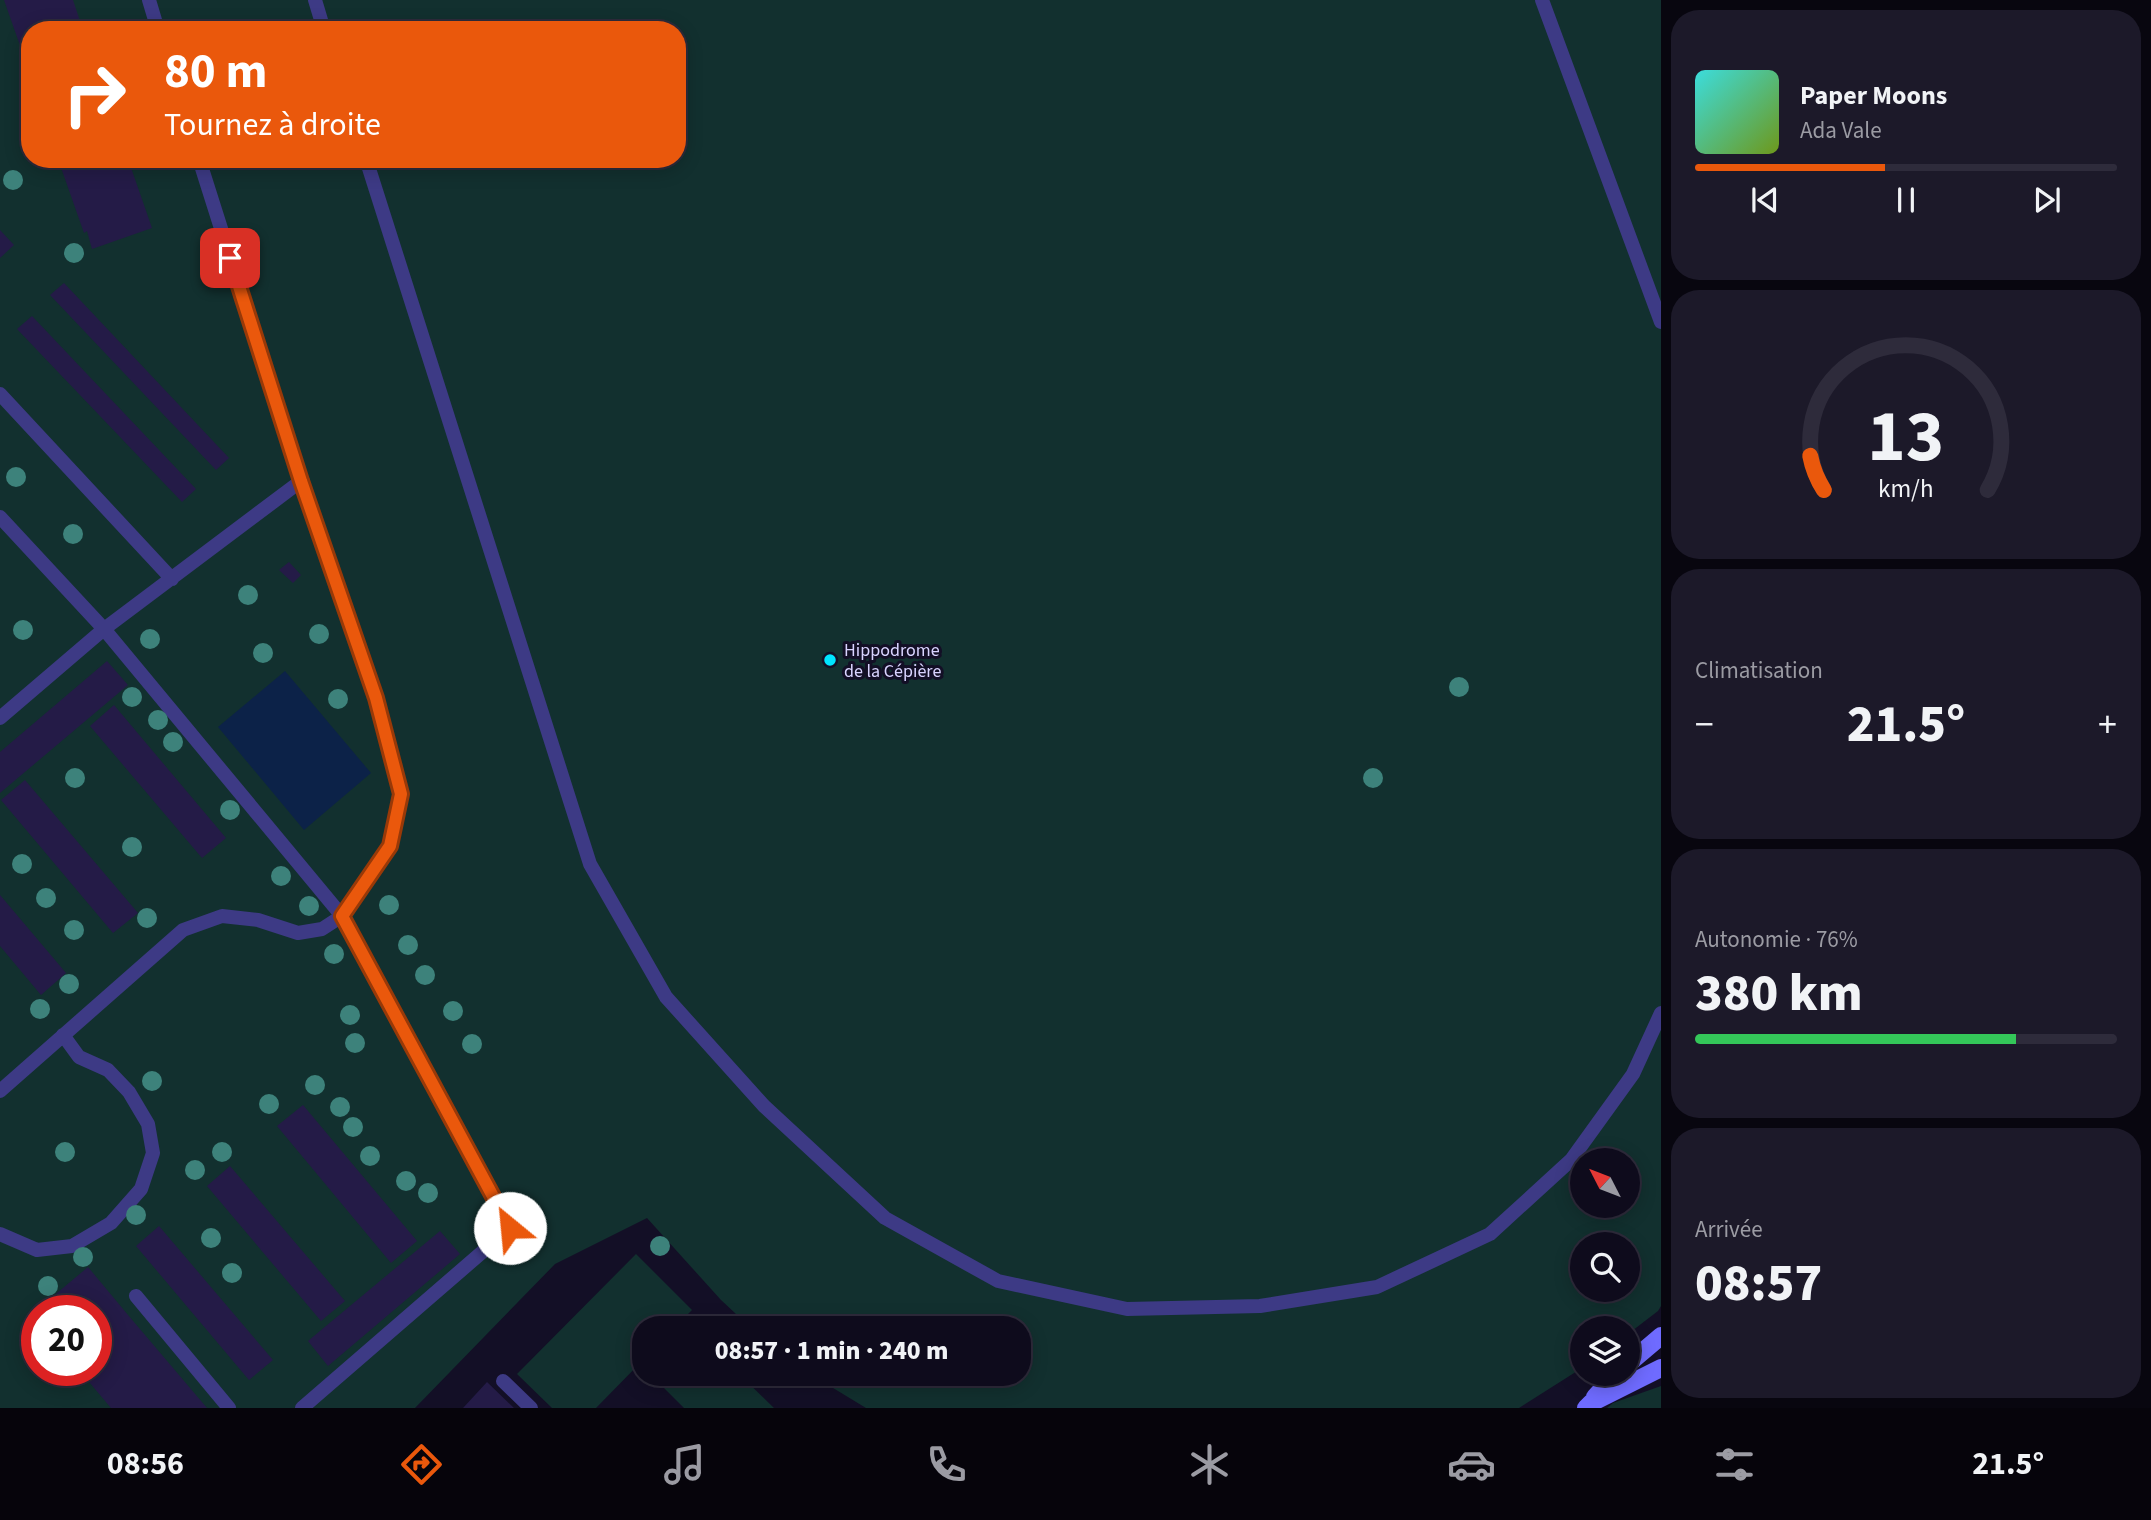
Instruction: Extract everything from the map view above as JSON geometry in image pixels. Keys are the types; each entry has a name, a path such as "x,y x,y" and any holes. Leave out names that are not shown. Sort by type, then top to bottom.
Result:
{"main road":[{"path":"1640,1354 1661,1336"},
{"path":"1588,1406 1661,1368"},
{"path":"1588,1406 1603,1386"}],"lane":[{"path":"149,0 155,21"},
{"path":"315,0 321,21"},
{"path":"1542,0 1661,322"},
{"path":"0,1091 183,930 222,916 258,920 298,933 322,929 342,916 390,846 401,794 376,698 301,481 202,168"},
{"path":"369,168 590,864 666,997 764,1106 885,1218 998,1281 1127,1309 1260,1306 1377,1287 1490,1234 1572,1160 1633,1074 1661,1013"},
{"path":"0,394 172,579"},
{"path":"0,718 104,629 301,481"},
{"path":"0,517 104,629 342,916 510,1228 302,1408"},
{"path":"0,1234 37,1250 72,1246 111,1223 119,1215 141,1189 153,1153 148,1124 129,1092 108,1070 79,1057 63,1035"},
{"path":"136,1296 229,1408"},
{"path":"503,1381 531,1408"}],"green space":[{"name":"Hippodrome de la Cépière","path":"0,0 1661,0 1661,1306 1658,1311 1640,1325 1640,1316 1570,1316 1570,1376 1519,1408 866,1408 830,1386 1031,1386 1031,1316 738,1316 647,1218 555,1264 415,1408 0,1408"},
{"path":"636,1254 692,1310 686,1316 632,1316 632,1371 596,1408 552,1408 517,1374"},
{"path":"662,1386 751,1386 774,1408 684,1408"},
{"path":"1661,1386 1661,1408 1607,1408 1613,1403"}],"water":[{"path":"285,671 371,773 304,830 218,727"}],"building":[{"path":"4,0 73,0 80,21 21,21 21,48"},
{"path":"61,168 131,168 152,228 92,249 87,231 84,233"},
{"path":"0,230 14,245 0,258"},
{"path":"64,283 229,458 216,470 50,295"},
{"path":"32,316 196,489 182,502 17,329"},
{"path":"289,562 301,575 293,583 279,570"},
{"path":"107,661 128,685 0,793 0,752"},
{"path":"114,705 226,838 202,858 90,726"},
{"path":"25,780 138,913 113,933 1,800"},
{"path":"0,895 66,973 41,995 0,946"},
{"path":"303,1105 417,1241 391,1263 277,1126"},
{"path":"230,1166 345,1301 321,1321 207,1186"},
{"path":"159,1226 273,1360 249,1380 136,1246"},
{"path":"440,1231 460,1254 328,1366 308,1341"},
{"path":"88,1267 112,1295 55,1295"},
{"path":"112,1295 207,1408 111,1408 92,1386 112,1386"},
{"path":"487,1382 514,1408 463,1408"}],"place":[{"name":"Hippodrome de la Cépière","path":"830,660"}],"route":[{"path":"230,258 301,481 376,698 401,794 390,846 342,916 510,1228"}]}
